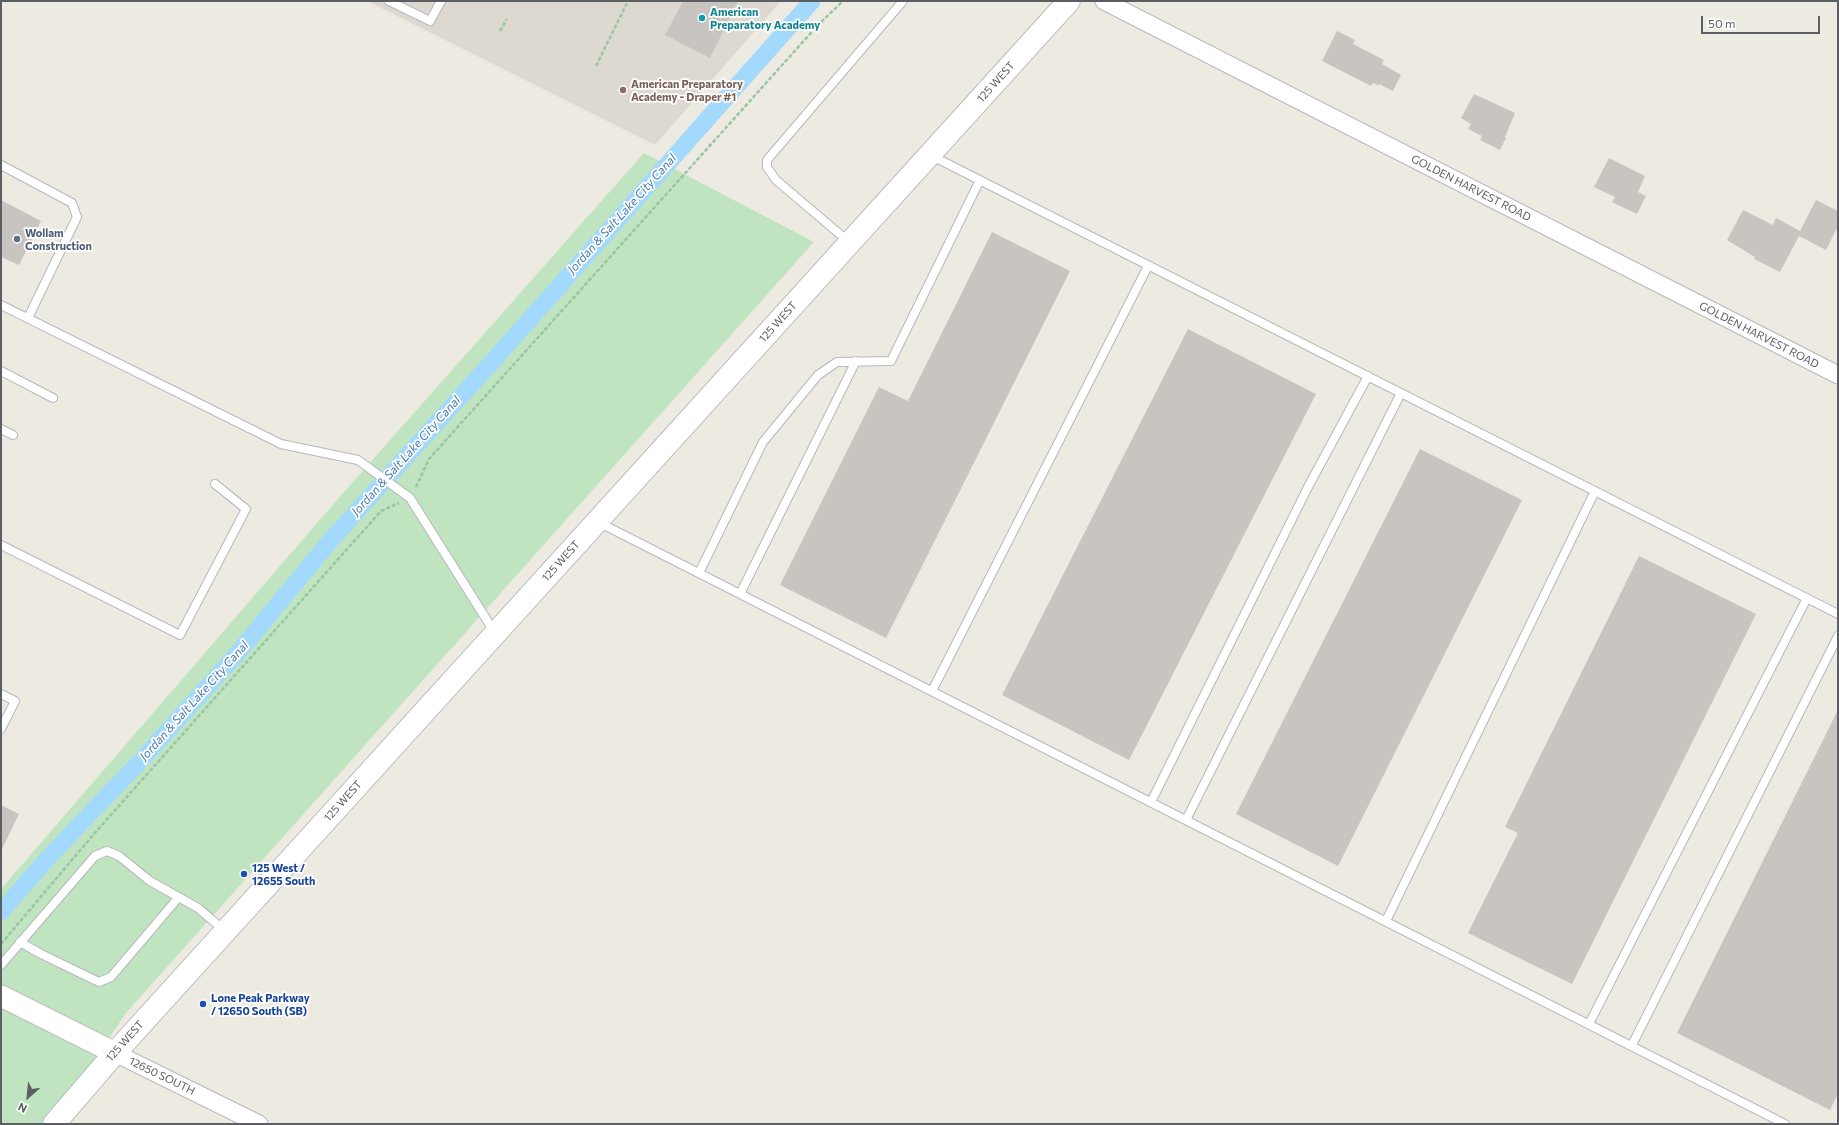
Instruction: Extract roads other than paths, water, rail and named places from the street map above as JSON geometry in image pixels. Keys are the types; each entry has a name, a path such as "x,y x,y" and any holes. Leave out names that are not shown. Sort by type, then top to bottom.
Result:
{"main road":[{"name":"125 WEST","path":"54,1124 115,1053 225,931 1069,1"}],"street":[{"name":"GOLDEN HARVEST ROAD","path":"1104,1 1838,375"},
{"name":"12650 SOUTH","path":"1,996 252,1122"}],"lane":[{"path":"389,1 430,21 440,1"},
{"path":"850,243 776,180 767,167 767,160 903,1"},
{"path":"930,155 1838,614"},
{"path":"1,165 72,203 77,217 28,318"},
{"path":"699,573 763,442 818,375 837,362 891,361 980,180"},
{"path":"932,691 1148,266"},
{"path":"1,305 281,444 358,460 407,496 495,634"},
{"path":"740,594 856,361"},
{"path":"1,371 52,398"},
{"path":"1151,802 1308,487 1368,376"},
{"path":"1186,820 1401,393"},
{"path":"1,429 13,436"},
{"path":"1,545 180,636 246,509 215,484"},
{"path":"1386,921 1595,491"},
{"path":"597,521 1785,1124"},
{"path":"1589,1024 1807,598"},
{"path":"1632,1045 1838,636"},
{"path":"1,694 15,701 1,729"},
{"path":"1,965 95,856 107,851 119,856 150,881 198,908 225,931"},
{"path":"20,942 41,954 99,982 112,977 178,898"}],"waterway":[{"name":"Jordan & Salt Lake City Canal","path":"1,912 47,859 145,756 237,654 330,541 491,363 812,1"}],"place":[{"name":"American Preparatory Academy","path":"702,18"},
{"name":"American Preparatory Academy - Draper #1","path":"623,90"},
{"name":"Wollam Construction","path":"17,239"},
{"name":"125 West / 12655 South","path":"244,874"},
{"name":"Lone Peak Parkway / 12650 South (SB)","path":"203,1004"}]}
